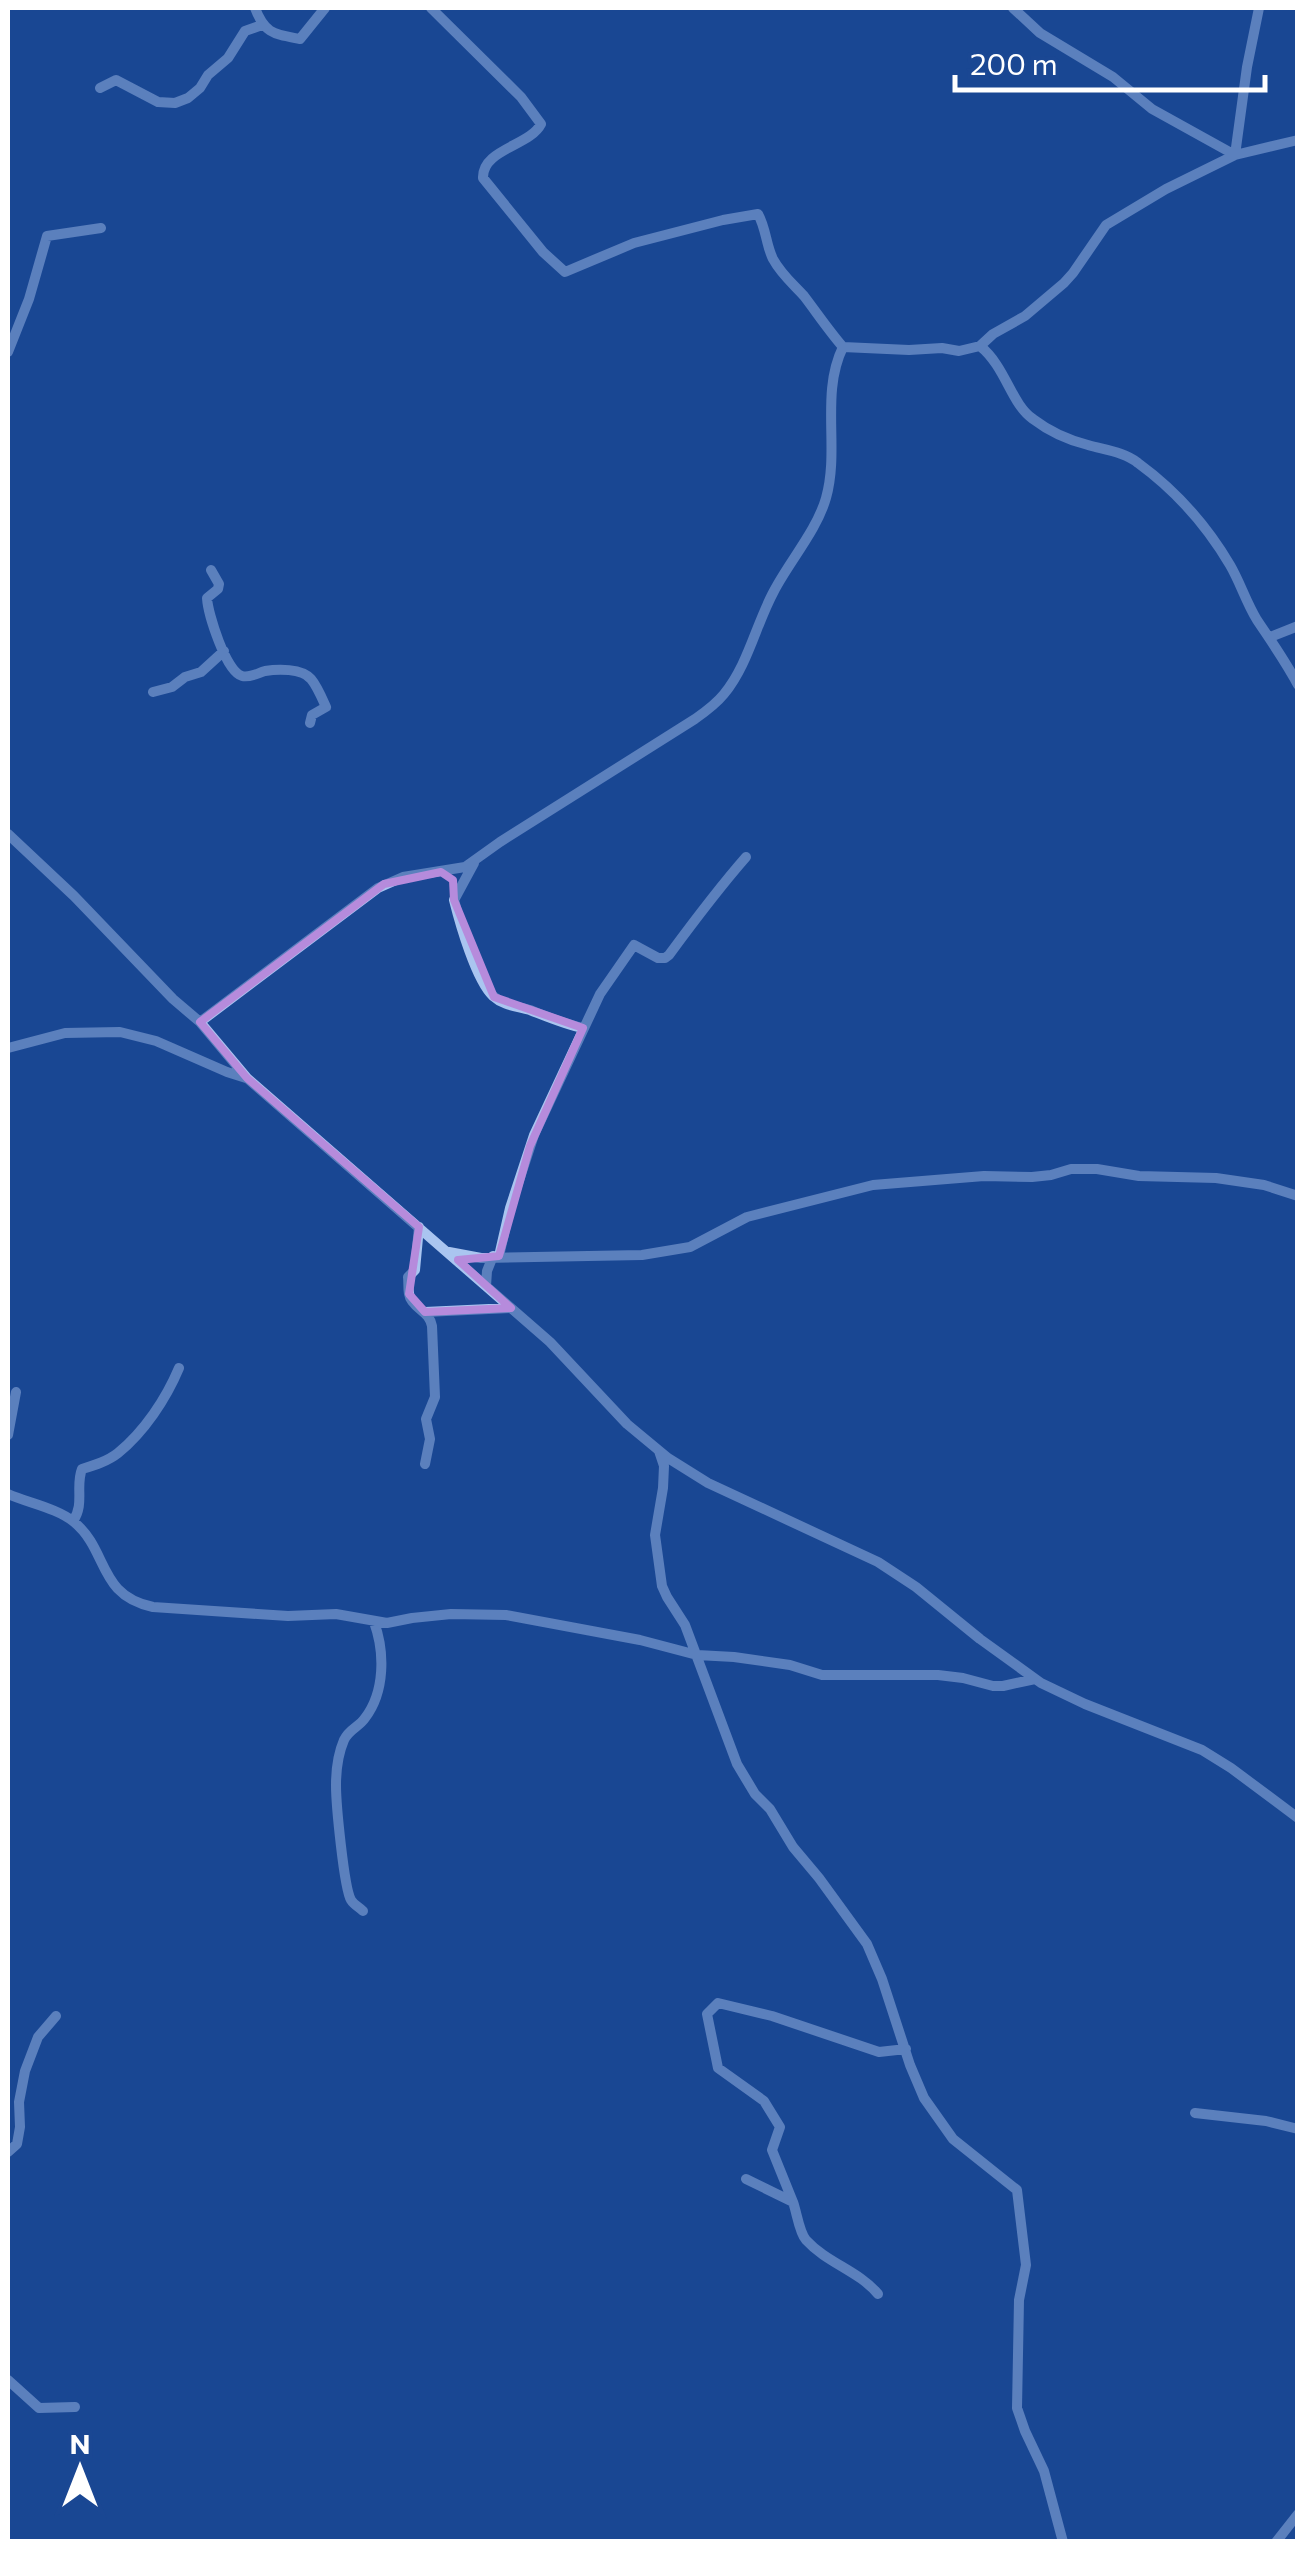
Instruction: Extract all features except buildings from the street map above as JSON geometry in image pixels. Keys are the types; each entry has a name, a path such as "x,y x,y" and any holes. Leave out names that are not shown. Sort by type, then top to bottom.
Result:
{"street":[{"path":"255,8 262,25 278,35 300,39 325,8"},
{"path":"431,8 521,96 542,124 536,132 488,161 482,171 490,187 559,268 564,272 634,243 758,214 780,272 844,347 959,350 980,346 1064,283 1106,225 1166,189 1235,155 1298,140"},
{"path":"1013,8 1040,33 1113,77 1152,109 1235,155"},
{"path":"1235,155 1260,8"},
{"path":"100,88 116,80 158,102 175,103 188,98 228,58 245,31 262,25"},
{"path":"8,352 47,236 101,228"},
{"path":"980,346 1000,367 1030,418 1060,436 1125,455 1176,494 1210,534 1298,685"},
{"path":"200,1022 378,888 402,878 465,867 695,720 723,696 774,590 826,498 830,402 844,347"},
{"path":"211,570 218,588 208,598 208,605 237,675 247,678 276,669 310,676 326,707 312,715 310,723"},
{"path":"1270,637 1298,626"},
{"path":"153,692 201,672 224,650"},
{"path":"8,834 200,1022 247,1078 511,1308 658,1450 708,1483 878,1562 1035,1680 1202,1750 1298,1818"},
{"path":"486,1286 487,1272 501,1242 530,1146 600,994 634,945 665,958 746,857"},
{"path":"477,858 454,900 486,986 506,1005 583,1028"},
{"path":"442,872 451,876 456,896"},
{"path":"8,1048 65,1033 120,1032 156,1041 247,1078"},
{"path":"448,1251 481,1258 642,1255 677,1250 747,1217 855,1188 915,1180 1032,1177 1071,1169 1239,1181 1298,1196"},
{"path":"419,1227 415,1270 408,1277 412,1302 431,1318 432,1326 435,1397 426,1419 430,1439 425,1464"},
{"path":"425,1312 511,1308"},
{"path":"73,1521 79,1512 82,1469 117,1454 136,1436 169,1391 179,1368"},
{"path":"8,1435 16,1392"},
{"path":"658,1450 664,1466 664,1488 654,1535 666,1597 685,1624 737,1764 793,1847 867,1944 924,2098 964,2148 1017,2190 1026,2265 1019,2300 1017,2408 1044,2471 1063,2542"},
{"path":"8,1494 73,1521 93,1547 110,1582 141,1604 234,1614 336,1614 387,1623 452,1614 506,1615 640,1640 697,1656 762,1660 822,1675 938,1676 992,1686 1035,1680"},
{"path":"362,1911 350,1900 336,1784 346,1737 374,1706 382,1652 374,1622"},
{"path":"878,2294 868,2282 803,2238 772,2150 780,2127 764,2101 718,2068 707,2014 718,2003 772,2016 879,2052 906,2049"},
{"path":"8,2152 17,2144 18,2102 26,2071 38,2037 56,2016"},
{"path":"1195,2112 1298,2129"},
{"path":"746,2179 793,2202"},
{"path":"8,2380 39,2408 75,2407"},
{"path":"1276,2542 1298,2514"}],"highlighted area":[{"path":"441,872 453,880 454,900 494,997 583,1028 530,1146 499,1256 458,1260 511,1308 425,1312 409,1294 419,1227 247,1078 200,1022 384,884"}]}
